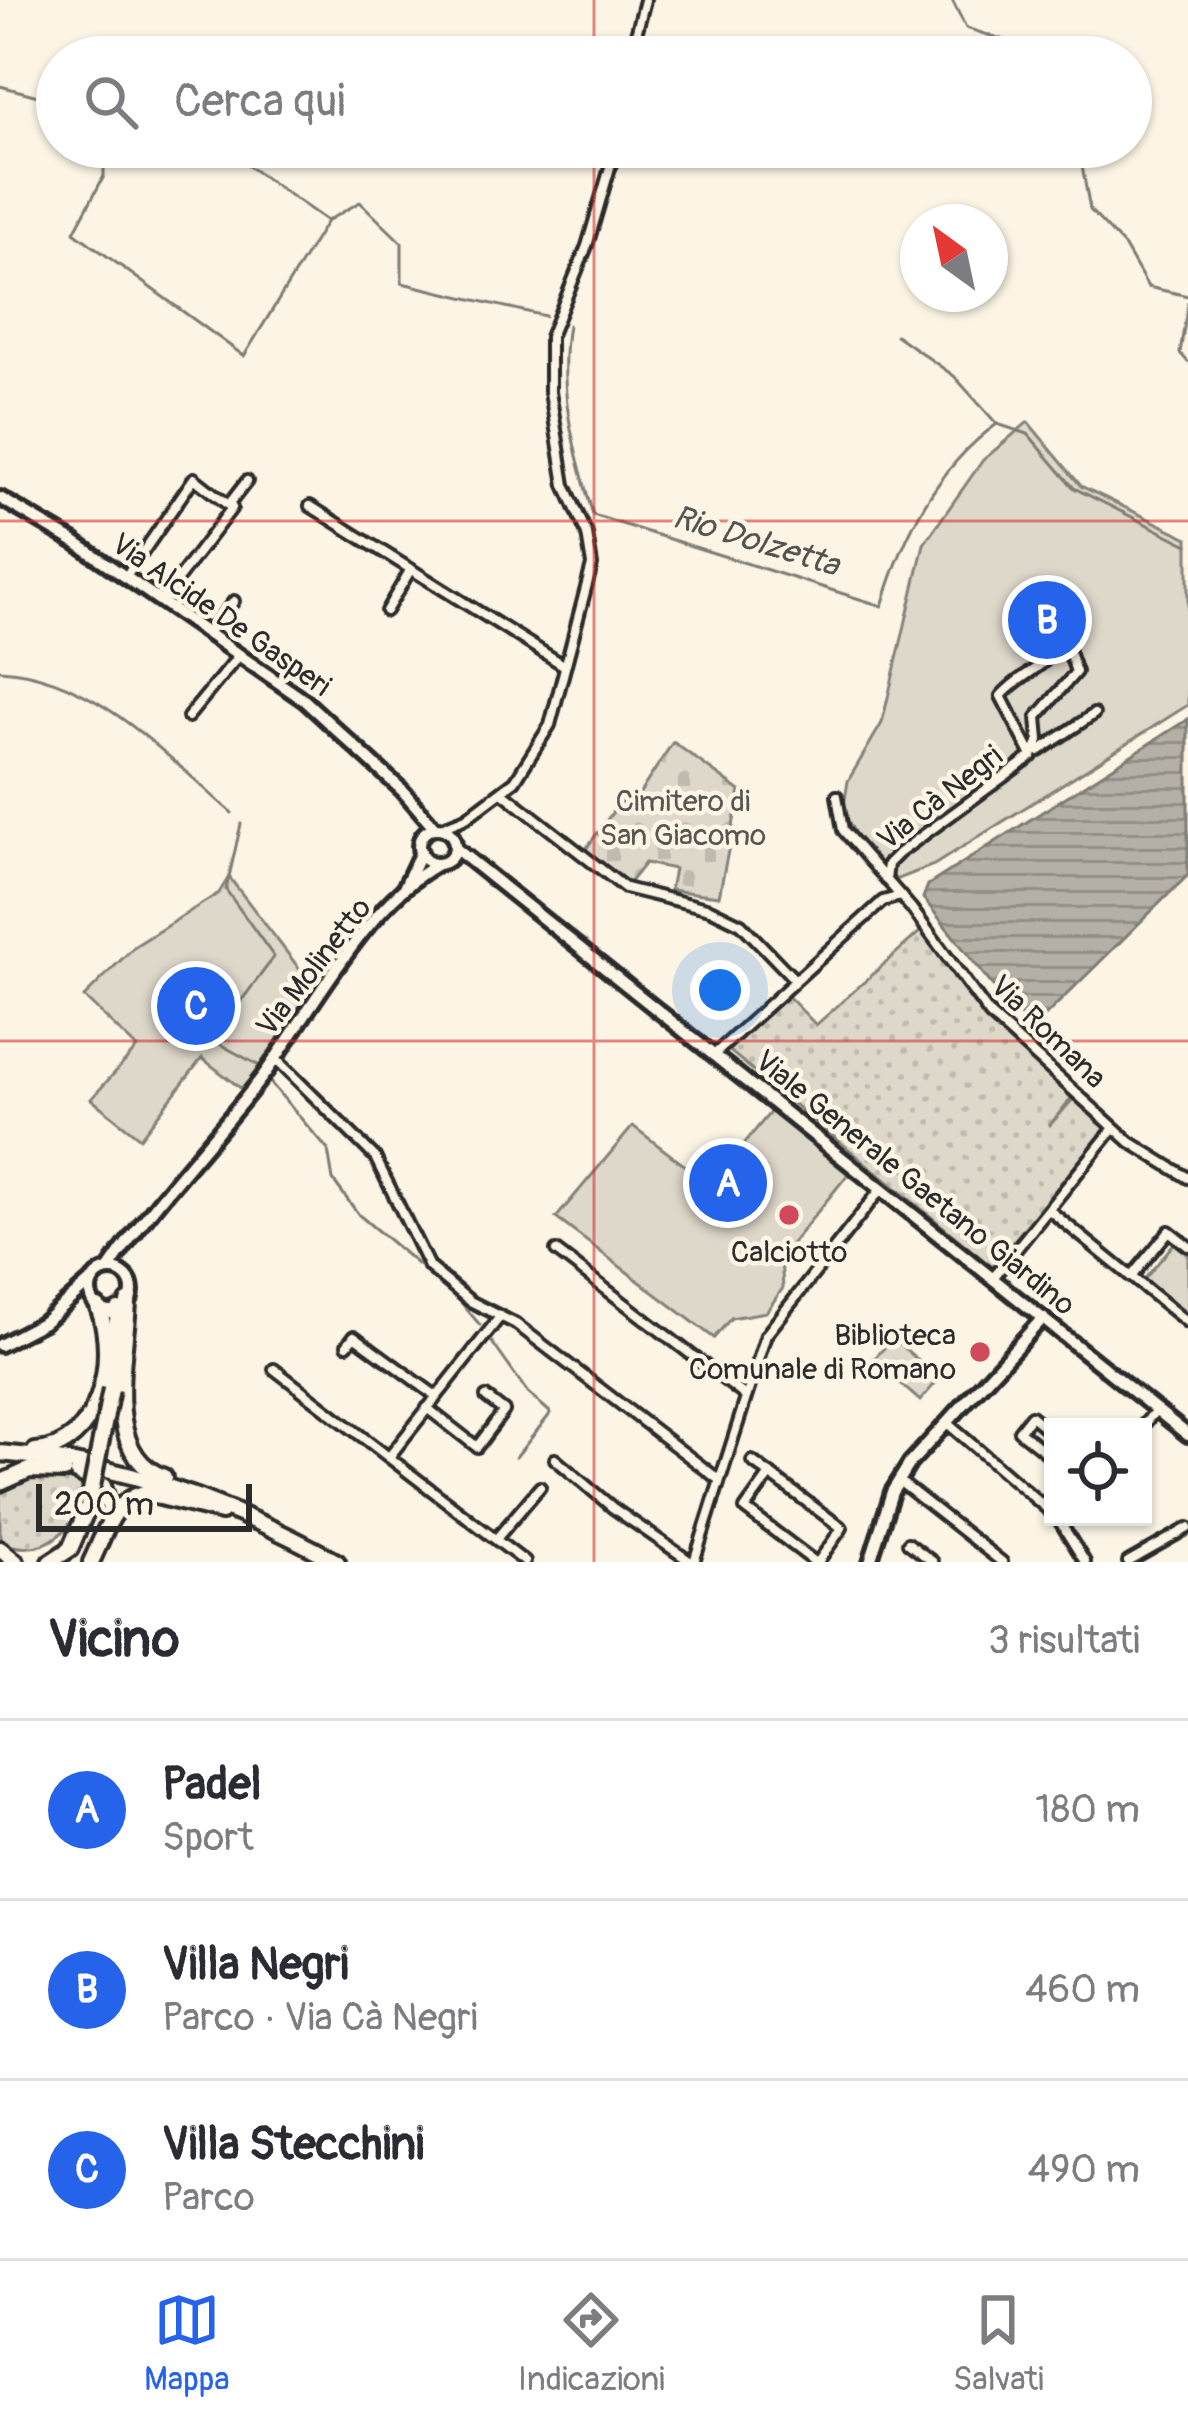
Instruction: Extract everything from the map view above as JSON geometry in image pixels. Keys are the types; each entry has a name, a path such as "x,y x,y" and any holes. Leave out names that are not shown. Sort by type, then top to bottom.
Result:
{"highway":[{"path":"0,1453 56,1450 82,1432 95,1402 107,1334 95,1303"},
{"path":"50,1562 70,1549 88,1508 123,1306"},
{"path":"123,1306 123,1422 135,1458 150,1472 213,1494 337,1562"},
{"path":"0,1453 221,1512 321,1562"},
{"path":"0,1453 153,1482 272,1526"},
{"path":"0,1483 29,1470 71,1472 104,1486 112,1516"},
{"path":"91,1562 118,1505 143,1493 221,1512"},
{"path":"0,1549 16,1562"}],"main road":[{"name":"Via Alcide De Gasperi","path":"0,498 161,601 323,715 454,843"},
{"name":"Via Alcide De Gasperi","path":"402,790 422,838"},
{"path":"421,852 422,838 438,828"},
{"name":"Via Molinetto","path":"0,1345 32,1330 102,1273 274,1057 303,1012 401,895 442,863 454,843"},
{"name":"Viale Generale Gaetano Giardino","path":"454,843 1188,1436"},
{"name":"Via Molinetto","path":"401,895 421,852"},
{"name":"Viale Generale Gaetano Giardino","path":"421,852 499,879"},
{"path":"70,1299 123,1306 131,1288 125,1276 130,1237"},
{"path":"102,1273 125,1276"},
{"name":"Via Molinetto","path":"95,1303 102,1273"},
{"path":"870,1562 897,1480 1042,1318"}],"street":[{"path":"636,36 645,0"},
{"path":"438,828 464,819 502,792 550,725 592,566 587,534 565,485 550,392 550,337 587,246 610,168"},
{"path":"126,578 194,478 230,504"},
{"path":"161,601 231,512 230,504 248,481"},
{"path":"310,506 565,665"},
{"path":"386,611 411,569"},
{"path":"208,633 234,601"},
{"name":"Via Cà Negri","path":"1035,754 1037,718 1076,672 1057,611"},
{"name":"Via Cà Negri","path":"1035,754 1001,696 1042,669 1064,636"},
{"path":"188,717 240,655"},
{"path":"1035,754 1094,714"},
{"name":"Via Cà Negri","path":"887,881 888,864 899,853 1035,754"},
{"path":"502,792 625,888 710,909 741,924 795,980"},
{"name":"Via Cà Negri","path":"837,796 844,830 897,897"},
{"path":"454,843 464,819"},
{"path":"716,1053 883,901 897,897"},
{"name":"Via Romana","path":"897,897 912,909 990,1016 1114,1128 1188,1178"},
{"path":"274,1057 376,1157 429,1268 499,1318 516,1324 718,1479"},
{"path":"993,1278 1114,1128"},
{"path":"555,1459 692,1562 771,1325 882,1188"},
{"path":"1049,1210 1188,1323"},
{"path":"1131,1277 1169,1231 1188,1246"},
{"path":"556,1251 745,1395"},
{"path":"389,1457 499,1318"},
{"path":"346,1345 354,1336 436,1396"},
{"path":"274,1369 525,1562"},
{"path":"427,1408 477,1447 504,1411 486,1397"},
{"path":"1149,1418 1156,1410"},
{"path":"1044,1427 1031,1416 1019,1431 1044,1451"},
{"path":"946,1422 1044,1506"},
{"path":"752,1461 770,1474 842,1528 816,1562 745,1509 770,1474"},
{"path":"897,1480 1002,1562"},
{"path":"496,1539 540,1487"},
{"path":"1062,1526 1085,1562"},
{"path":"1128,1562 1188,1528"},
{"path":"908,1543 933,1562"}],"green space":[{"path":"1028,422 1081,486 1188,538 1188,705 934,865 896,880 855,834 843,811 848,781 882,723 924,544 983,460"},
{"name":"Cimitero di San Giacomo","path":"673,742 740,791 719,896 670,890 674,869 645,863 629,883 585,850 620,802 630,808"},
{"path":"229,877 308,980 310,991 243,1090 202,1058 140,1138 91,1099 137,1048 84,997 135,946 219,893"},
{"path":"922,930 973,1003 1073,1096 1049,1126 1075,1097 1107,1127 992,1267 727,1049 786,994 816,1025"},
{"path":"772,1110 849,1173 781,1257 783,1288 766,1312 731,1318 714,1338 556,1218 633,1126 710,1185"},
{"path":"1176,1241 1188,1250 1188,1318 1143,1281"},
{"path":"893,1338 939,1379 920,1401 873,1360"},
{"path":"40,1474 89,1483 77,1512 47,1543 18,1547 0,1542 0,1491"}],"shaded area":[{"path":"1188,719 1188,875 1043,1018 1029,1022 1011,1009 923,898 928,885"}],"waterway":[{"path":"952,0 966,28 991,36"},
{"name":"Rio Dolzetta","path":"0,86 36,95"},
{"name":"Rio Dolzetta","path":"104,168 74,232 244,356 327,221"},
{"name":"Rio Dolzetta","path":"251,168 327,221 360,202 402,243 402,283 545,316"},
{"path":"1082,168 1090,210 1125,247 1148,287 1188,296"},
{"path":"1188,302 1180,353 1188,362"},
{"name":"Rio Dolzetta","path":"568,325 566,398 593,515 882,606 924,505 956,461 997,424 1028,434 1074,488 1188,545"},
{"name":"Rio Dolzetta","path":"896,335 954,376 997,424"},
{"path":"0,670 34,675 97,702 154,744 232,813"},
{"path":"241,824 226,890 274,957 212,1040 258,1065"},
{"path":"268,1080 328,1150 333,1180 359,1215 435,1279"},
{"path":"459,1300 480,1325"},
{"path":"491,1341 528,1393 551,1413 516,1457"}],"place":[{"name":"Villa Negri","path":"1047,620"},
{"name":"Villa Stecchini","path":"196,1006"},
{"name":"Padel","path":"728,1183"},
{"name":"Calciotto","path":"789,1215"},
{"name":"Biblioteca Comunale di Romano","path":"980,1352"}]}
